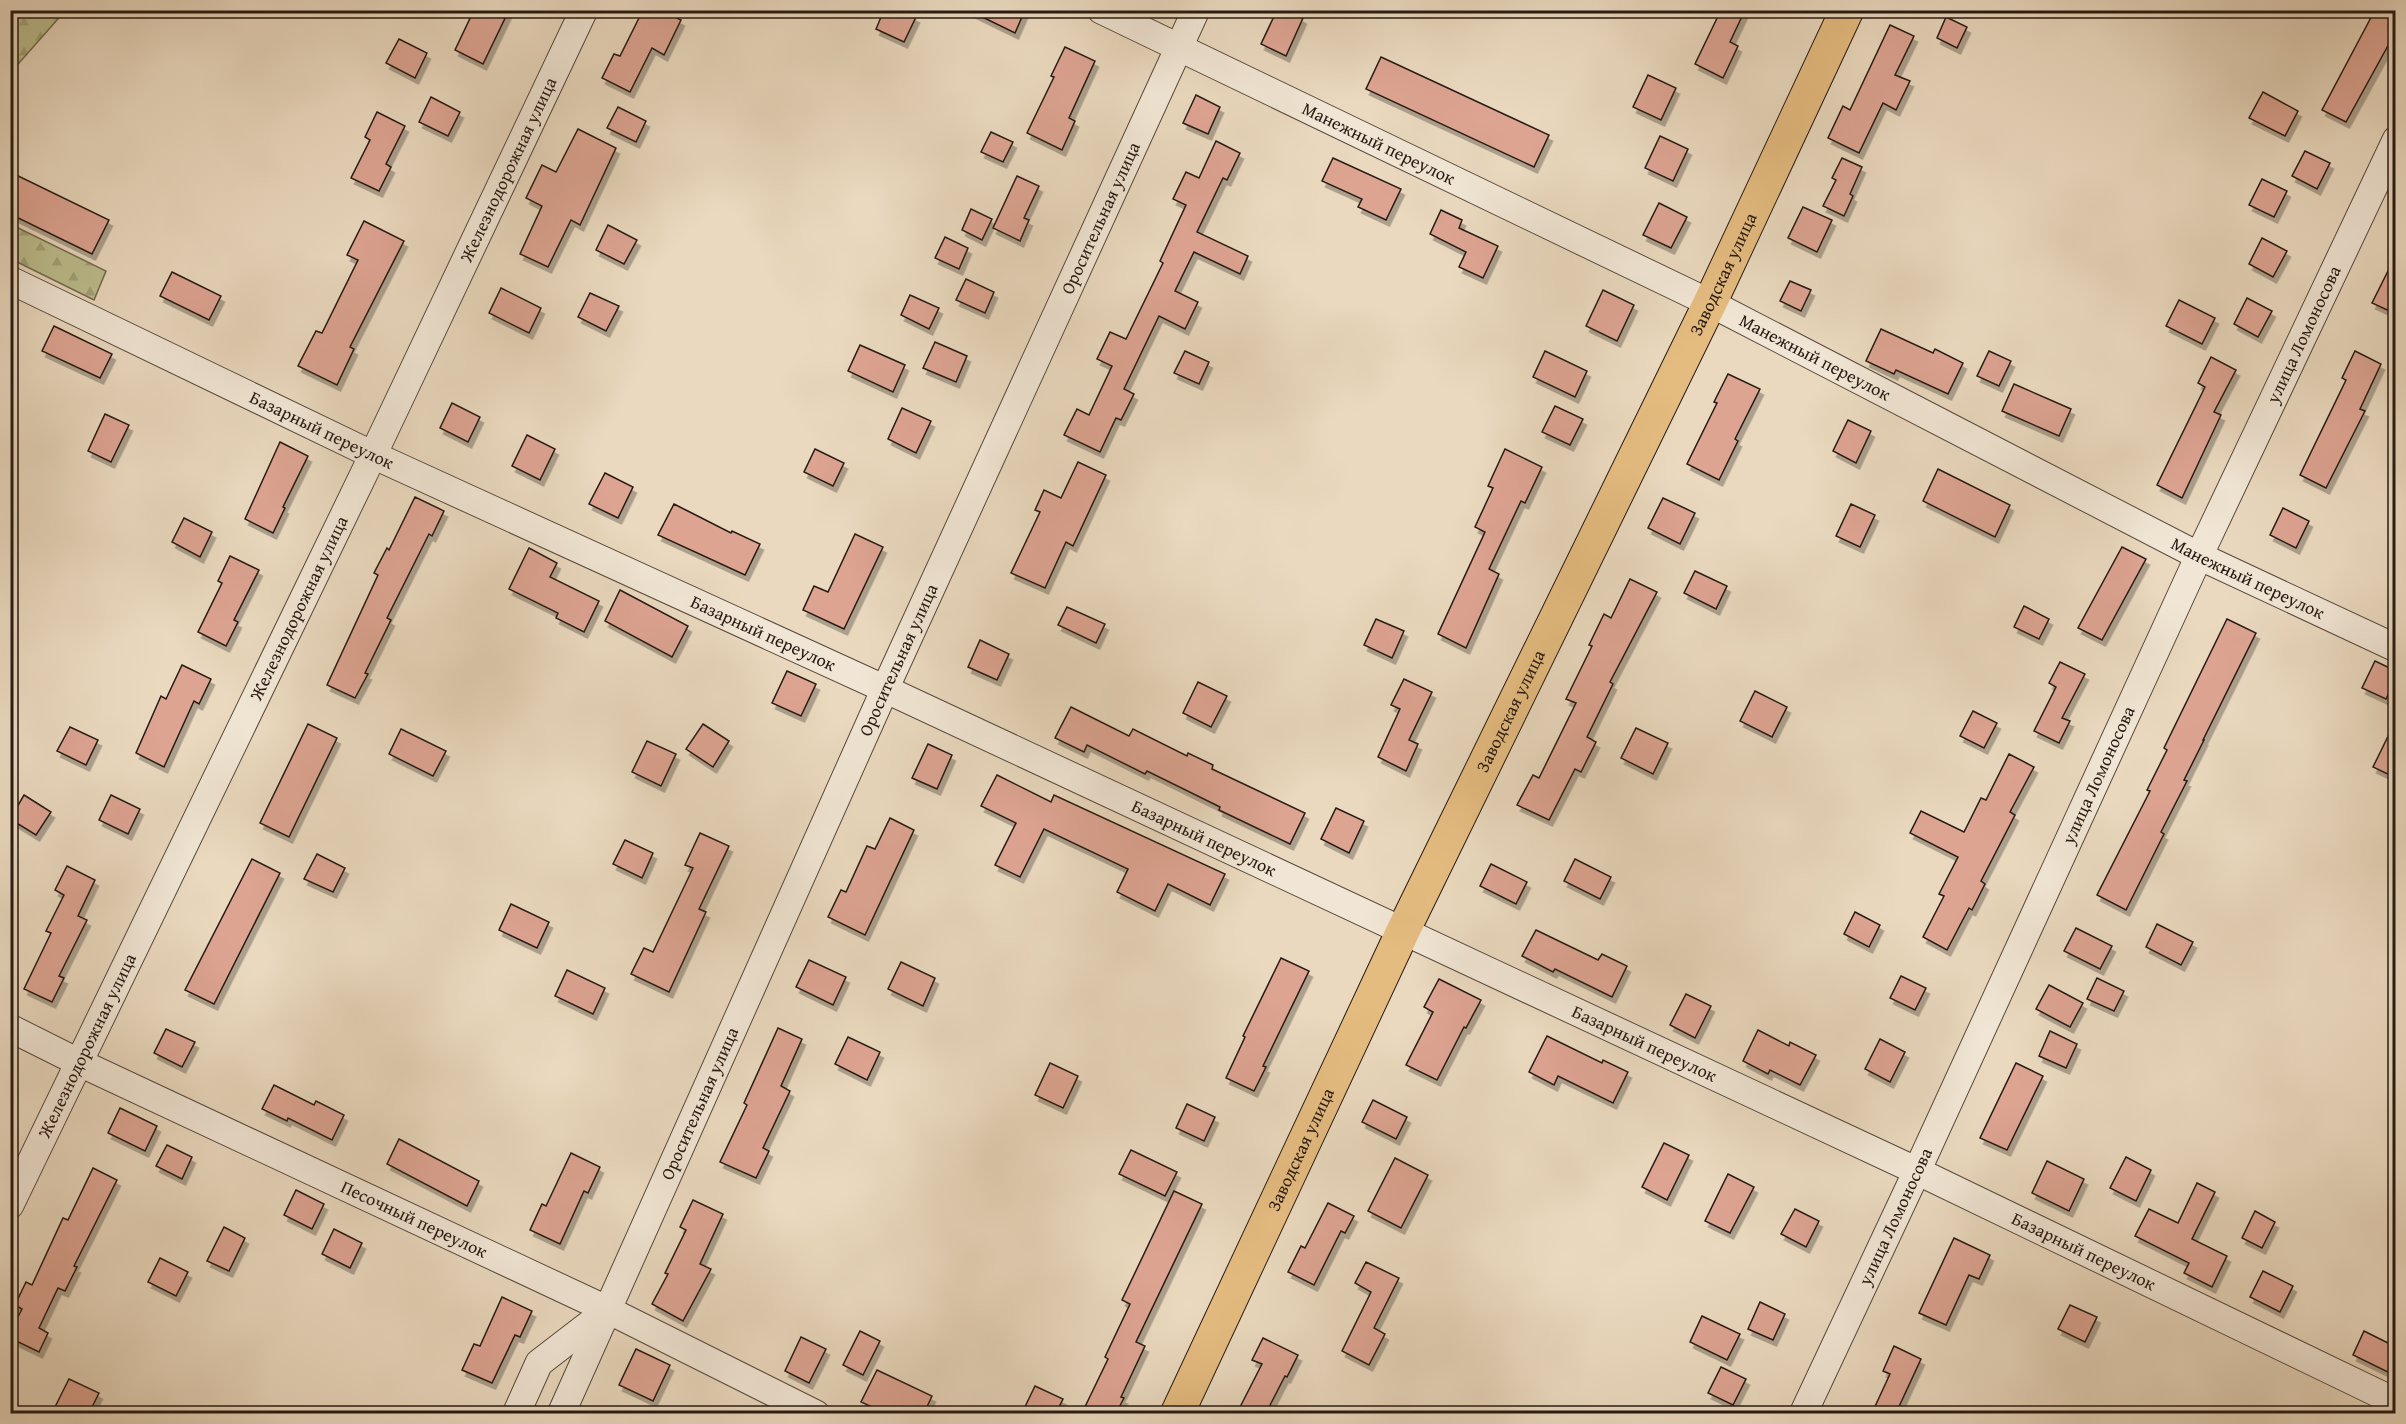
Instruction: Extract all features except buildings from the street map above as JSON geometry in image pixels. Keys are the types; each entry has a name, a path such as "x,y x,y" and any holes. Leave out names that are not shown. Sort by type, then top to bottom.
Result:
{"main road":[{"name":"Заводская улица","path":"1177,1413 1403,931 1710,303 1847,10"}],"street":[{"name":"Железнодорожная улица","path":"10,1205 373,455 584,10"},
{"name":"Манежный переулок","path":"1101,10 1710,303 2199,556 2396,648"},
{"name":"Оросительная улица","path":"561,1413 885,689 1196,10"},
{"name":"улица Ломоносова","path":"1803,1413 1917,1172 2199,556 2396,140"},
{"name":"Базарный переулок","path":"10,280 373,455 885,689 1917,1172 2396,1402"},
{"name":"Песочный переулок","path":"10,1028 608,1310 816,1413"},
{"name":"Оросительная улица","path":"516,1413 539,1363 608,1310"}],"green space":[{"path":"10,11 65,11 11,72"},
{"path":"10,224 106,271 94,300 11,259"}]}
